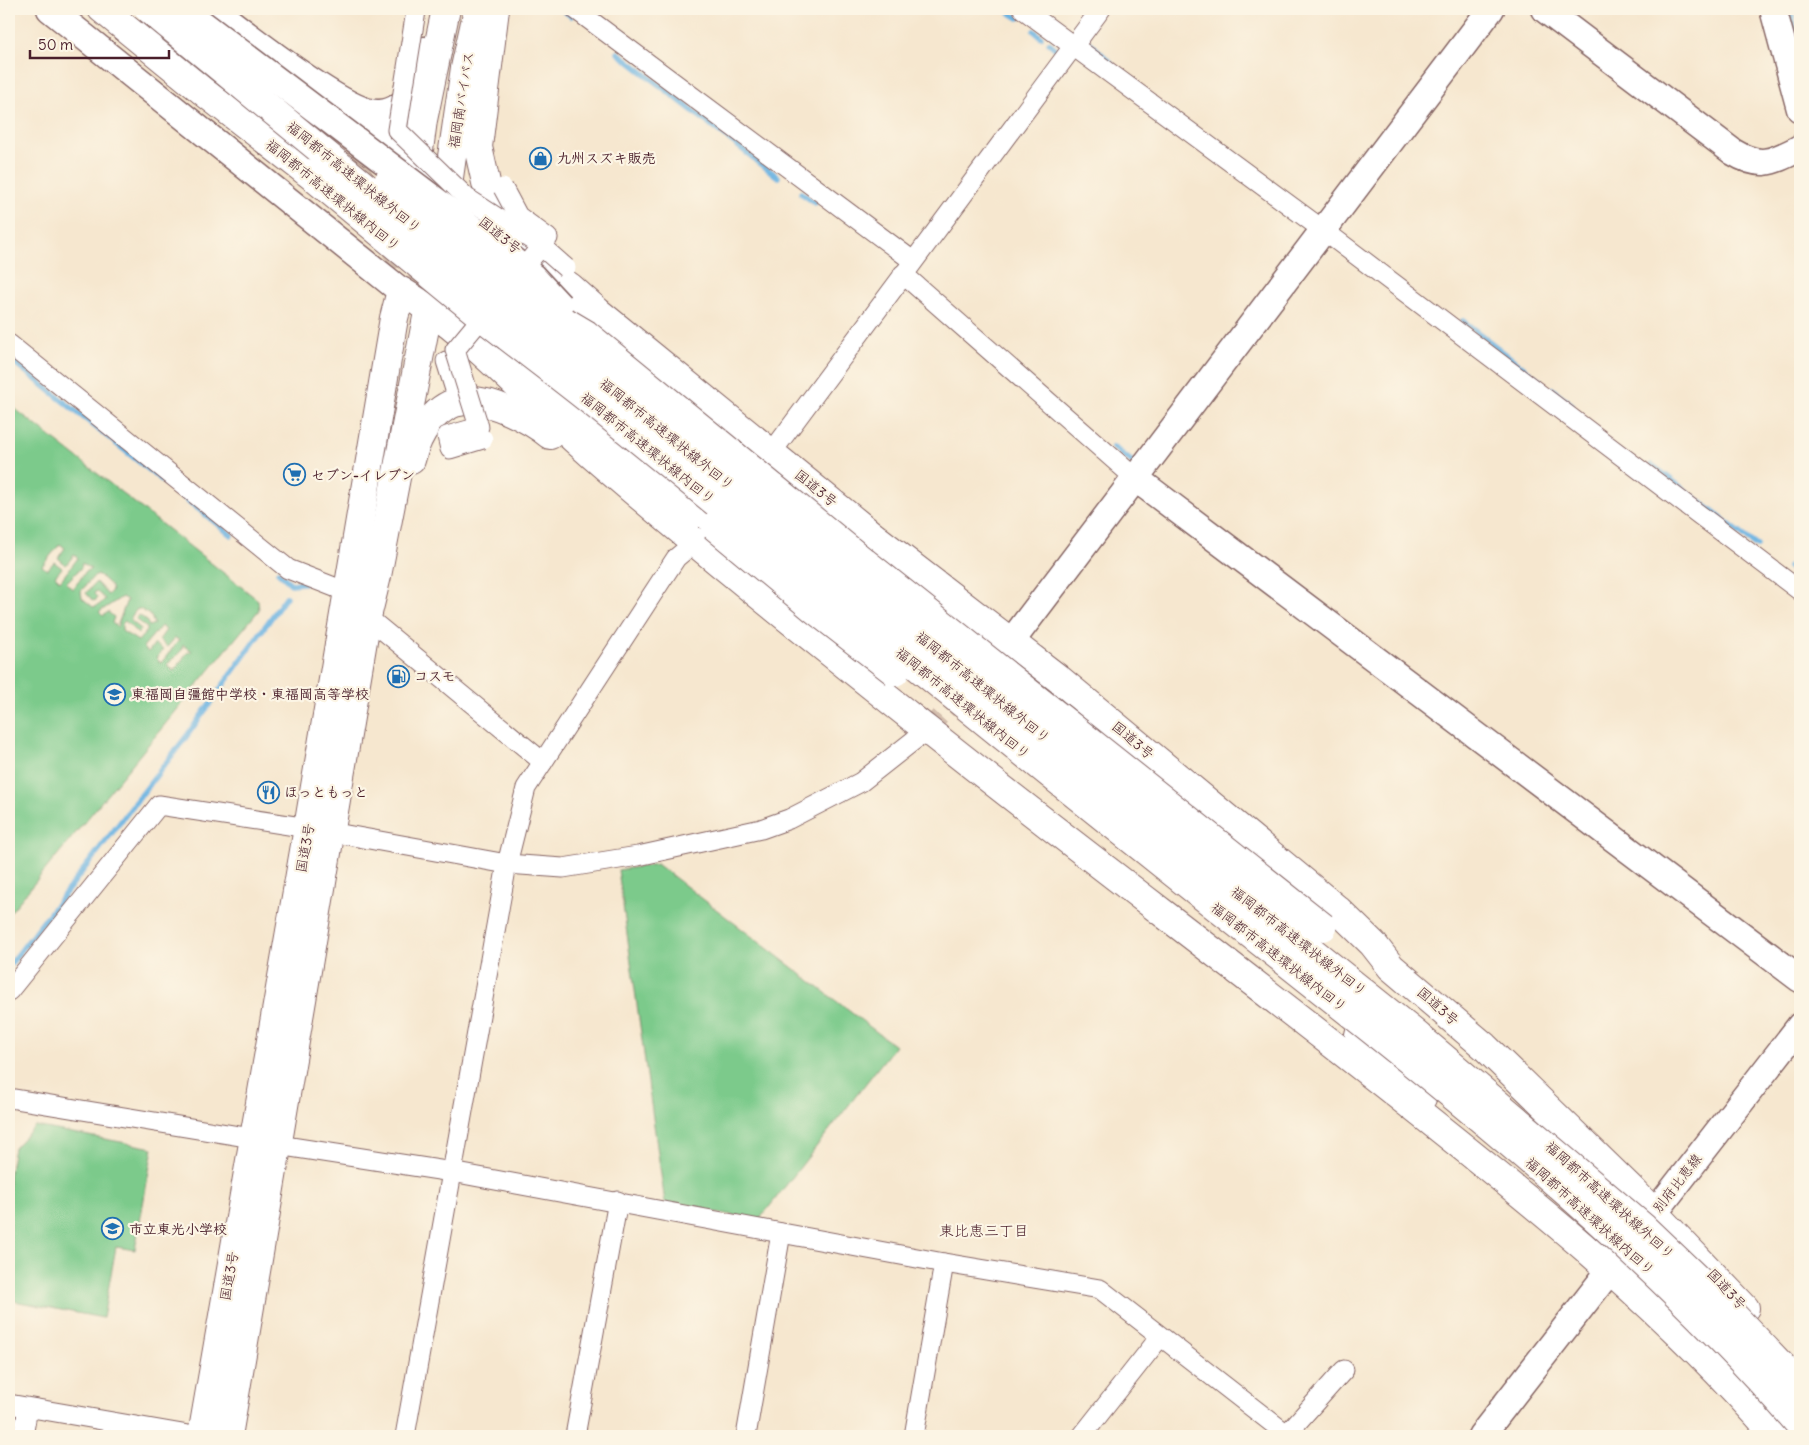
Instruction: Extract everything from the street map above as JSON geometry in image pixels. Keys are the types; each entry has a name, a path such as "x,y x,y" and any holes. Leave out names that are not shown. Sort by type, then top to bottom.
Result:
{"highway":[{"name":"福岡都市高速環状線内回り","path":"102,9 308,173 491,323 609,416 1146,851 1427,1075 1552,1180 1694,1312 1768,1388 1800,1425"},
{"name":"福岡都市高速環状線外回り","path":"149,9 662,430 1412,1032 1644,1228 1713,1294 1800,1385"},
{"path":"417,165 423,120 446,9"},
{"name":"福岡南バイパス","path":"447,191 465,68 478,9"},
{"path":"495,9 478,147 487,187 514,236 538,254"},
{"path":"225,72 341,145 491,260 559,318 586,334 857,556 1323,926 1361,951 1391,967"},
{"name":"国道3号","path":"417,165 447,191 538,254 598,312 873,536 1011,642 1338,910 1374,944 1391,967 1484,1046 1653,1213 1800,1369"},
{"path":"308,173 424,282 814,609 1359,1034 1396,1068 1471,1154"},
{"path":"401,291 429,307 510,379 549,418 689,539 927,730 1270,994 1471,1154 1611,1269 1729,1382 1776,1436"},
{"name":"国道3号","path":"228,1436 278,1145 320,830 347,592 394,318 401,291"},
{"name":"国道3号","path":"202,1436 252,1138 377,576 429,307"},
{"path":"377,576 402,502 415,443 430,420 443,409 464,401 503,409 531,420 643,508 689,539"}],"street":[{"path":"50,9 401,291"},
{"path":"182,9 497,247 533,277 586,334"},
{"path":"213,9 339,99 358,109 381,114 395,108 409,98 418,82 427,35 426,10"},
{"path":"575,9 908,267 1135,478 1800,979"},
{"path":"1023,9 1323,230 1800,591"},
{"path":"772,452 1101,9"},
{"path":"1011,642 1491,9"},
{"path":"1544,9 1733,152 1748,161 1763,163 1800,148"},
{"path":"1772,9 1800,109"},
{"path":"426,10 397,130 467,198 538,254 566,268"},
{"path":"311,80 417,165"},
{"path":"483,439 450,449 447,436 479,428 455,350 538,254 548,238 518,216 503,188"},
{"path":"9,344 288,569 347,592"},
{"path":"446,361 456,392 467,390"},
{"path":"405,1436 507,864 526,788 689,539"},
{"path":"367,617 543,762"},
{"path":"9,991 159,805 320,830 507,864 544,868 581,866 638,856 762,829 816,806 861,782 927,730"},
{"name":"別府比恵線","path":"1481,1436 1800,1026"},
{"path":"9,1098 252,1138"},
{"path":"278,1145 452,1172 944,1263 1100,1289 1287,1436 1344,1370"},
{"path":"575,1436 618,1202"},
{"path":"746,1436 781,1233"},
{"path":"914,1436 944,1263"},
{"path":"1082,1436 1160,1337"},
{"path":"9,1404 194,1436"},
{"path":"23,1436 28,1408"}],"green space":[{"name":"東福岡自彊館中学校・東福岡高等学校","path":"9,404 258,600 259,610 9,914","holes":["60,544 65,548 58,558 66,565 74,555 78,558 60,581 55,576 62,568 54,562 47,570 42,566","82,563 91,569 86,571 73,589 66,583 81,568","99,575 110,585 112,590 108,595 96,582 86,593 93,601 97,597 94,594 96,591 105,599 99,605 93,607 82,598 81,591 93,577","122,597 127,600 117,627 112,623 114,617 108,612 103,616 99,612","137,609 140,609 151,616 154,624 149,626 146,620 139,615 136,619 147,628 147,631 138,641 122,631 122,624 125,621 138,634 141,629 131,621 131,617","161,626 166,630 159,640 167,647 175,638 179,640 161,663 156,658 163,650 155,644 148,652 143,647","183,645 192,651 187,653 174,671 167,665 182,650"]},
{"path":"657,864 895,1046 759,1220 665,1203 618,870"},
{"path":"35,1126 153,1148 135,1250 116,1247 103,1318 9,1300 9,1176 14,1148"}],"waterway":[{"path":"562,9 571,16"},
{"path":"1790,9 1796,33"},
{"path":"1010,13 1018,18"},
{"path":"1034,31 1041,37"},
{"path":"1088,41 1111,63"},
{"path":"1049,43 1056,49"},
{"path":"618,53 778,177"},
{"path":"801,193 815,203"},
{"path":"1463,321 1539,380"},
{"path":"9,358 231,535"},
{"path":"1552,389 1571,404"},
{"path":"1113,447 1135,464"},
{"path":"1652,465 1757,546"},
{"path":"1789,567 1800,577"},
{"path":"278,572 291,584 304,583"},
{"path":"9,966 186,737 286,597"}],"tunnel":[{"path":"335,119 366,191"},
{"path":"390,242 429,307"},
{"path":"927,730 964,691"}],"place":[{"name":"九州スズキ販売","path":"541,158"},
{"name":"セブン-イレブン","path":"295,475"},
{"name":"コスモ","path":"398,676"},
{"name":"東福岡自彊館中学校・東福岡高等学校","path":"115,694"},
{"name":"ほっともっと","path":"268,792"},
{"name":"市立東光小学校","path":"113,1229"}],"district":[{"name":"東比恵三丁目","path":"984,1230"}]}
